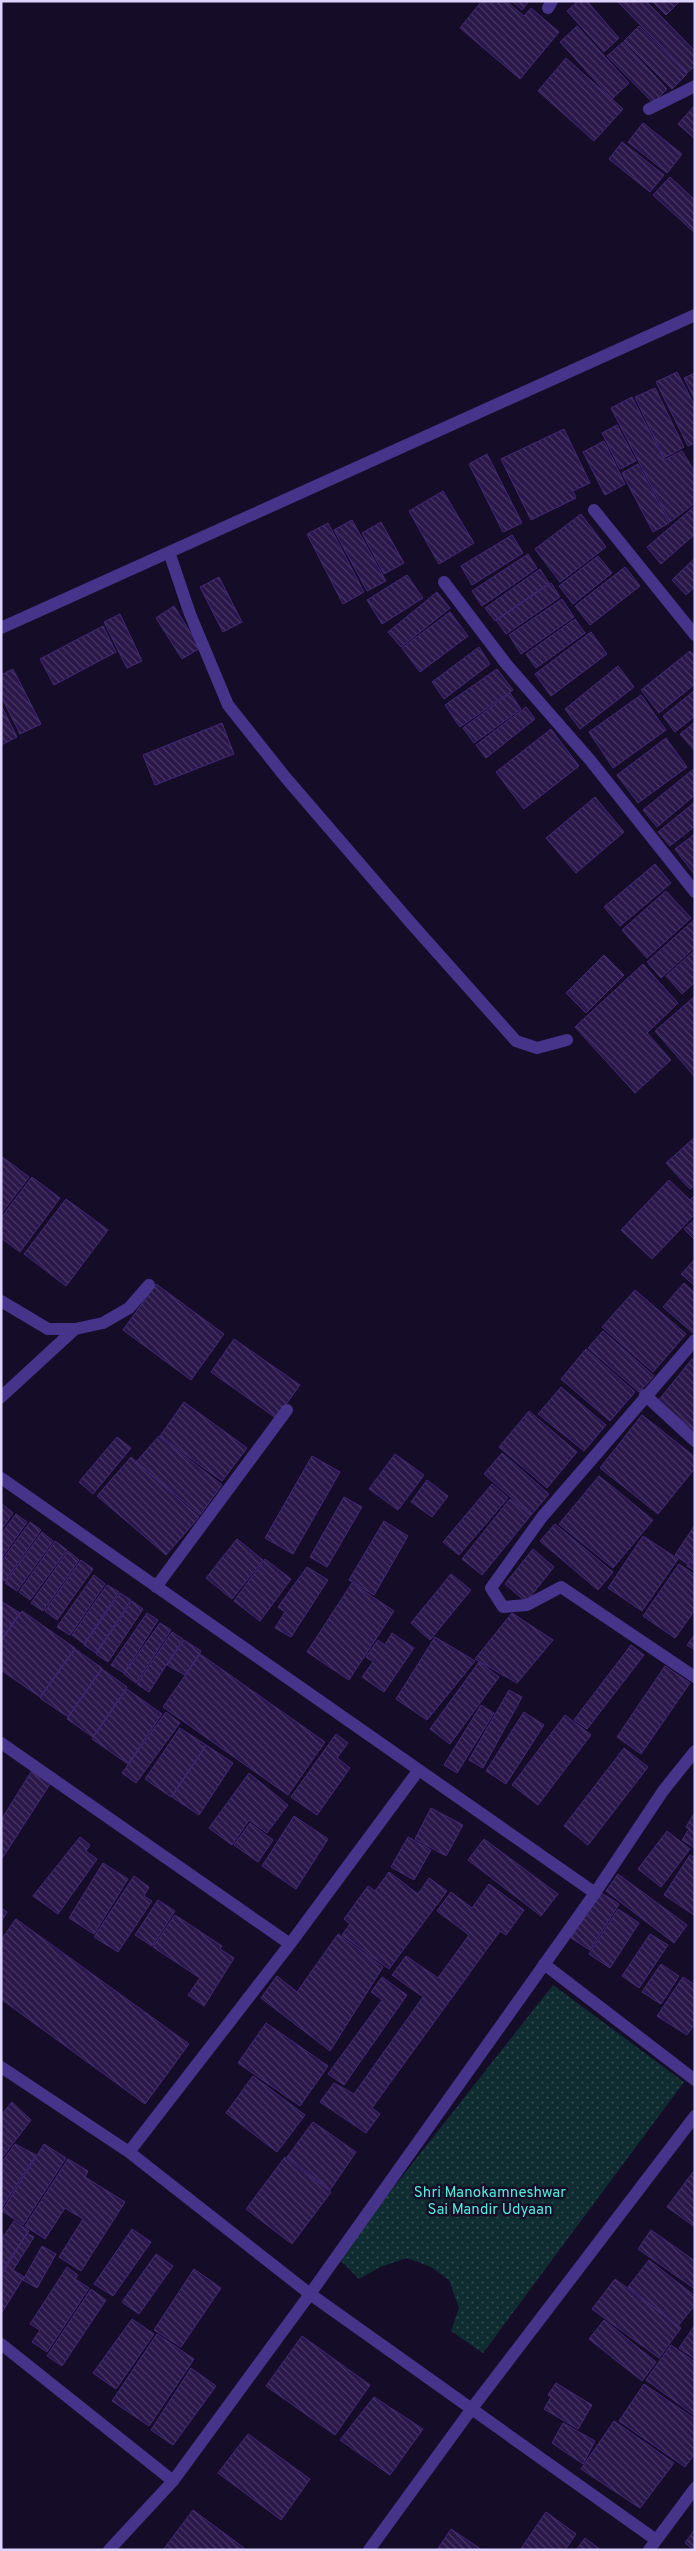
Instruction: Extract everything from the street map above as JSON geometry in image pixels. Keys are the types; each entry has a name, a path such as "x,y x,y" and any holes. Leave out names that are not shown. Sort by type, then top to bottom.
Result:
{"street":[{"path":"649,109 695,86"},
{"path":"1,628 695,315"},
{"path":"594,510 695,635"},
{"path":"169,552 190,614 228,704 286,778 516,1041 537,1048 567,1040"},
{"path":"444,582 508,665 590,760 695,892"},
{"path":"1,1301 48,1329 75,1329 103,1323 129,1308 149,1285"},
{"path":"1,1397 75,1329"},
{"path":"695,1340 645,1395 542,1517 490,1588 503,1607 527,1605 561,1586 695,1677"},
{"path":"645,1395 695,1441"},
{"path":"156,1587 287,1410"},
{"path":"1,1478 595,1893"},
{"path":"1,1742 290,1944"},
{"path":"109,2550 173,2481 310,2294 595,1893 663,1791 695,1752"},
{"path":"129,2152 290,1944 418,1771"},
{"path":"544,1964 695,2080"},
{"path":"1,2067 129,2152 310,2294 473,2407 652,2545 695,2488"},
{"path":"369,2550 473,2407 695,2116"},
{"path":"1,2344 173,2481"}],"green space":[{"name":"Shri Manokamneshwar Sai Mandir Udyaan","path":"553,1985 684,2082 483,2353 451,2331 459,2308 449,2280 431,2267 407,2258 380,2267 359,2279 338,2258"}],"building":[{"path":"482,1 506,1 524,16 531,8 559,32 520,79 460,28"},
{"path":"512,1 529,1 522,10"},
{"path":"578,1 587,1 619,38 604,52 567,11"},
{"path":"617,1 646,1 695,51 695,66 687,73"},
{"path":"652,1 680,1 666,15"},
{"path":"577,26 629,83 612,99 560,42"},
{"path":"639,26 687,74 672,89 624,41"},
{"path":"623,42 667,89 653,103 607,56"},
{"path":"566,58 623,109 594,141 538,91"},
{"path":"695,105 695,139 678,124"},
{"path":"643,123 682,154 667,173 628,142"},
{"path":"622,142 664,175 650,192 609,159"},
{"path":"670,177 695,200 695,233 653,195"},
{"path":"677,372 695,406 695,443 688,446 656,382"},
{"path":"695,373 695,400 684,378"},
{"path":"655,388 684,447 664,458 635,397"},
{"path":"632,397 664,460 682,451 695,472 695,503 670,522 611,408"},
{"path":"617,425 636,461 620,469 602,433"},
{"path":"564,429 590,483 573,491 576,498 531,520 501,459"},
{"path":"604,441 625,484 605,495 583,452"},
{"path":"487,454 522,523 503,532 469,464"},
{"path":"638,464 669,523 653,532 622,473"},
{"path":"443,491 474,543 439,564 409,511"},
{"path":"695,506 695,534 661,564 647,547"},
{"path":"581,514 606,547 560,582 535,549"},
{"path":"352,520 386,581 367,591 334,530"},
{"path":"381,522 404,563 384,574 362,533"},
{"path":"328,523 364,592 343,604 307,534"},
{"path":"512,535 523,553 472,585 461,566"},
{"path":"528,554 537,568 482,606 472,591"},
{"path":"598,556 612,573 573,604 559,586"},
{"path":"695,558 695,587 686,595 672,580"},
{"path":"625,567 640,586 590,625 575,606"},
{"path":"540,569 549,583 495,621 485,608"},
{"path":"407,575 423,598 382,624 367,600"},
{"path":"219,577 242,622 223,632 200,587"},
{"path":"551,583 560,597 506,634 496,620"},
{"path":"437,592 450,608 401,647 388,632"},
{"path":"562,599 574,617 521,654 509,635"},
{"path":"174,606 200,648 182,659 156,618"},
{"path":"450,612 468,636 420,672 402,648"},
{"path":"120,614 142,661 127,668 104,622"},
{"path":"575,619 585,633 536,668 526,654"},
{"path":"103,626 116,652 54,685 40,659"},
{"path":"591,632 607,654 551,696 535,674"},
{"path":"479,647 490,664 444,699 432,682"},
{"path":"690,651 695,656 695,684 659,713 641,690"},
{"path":"618,666 634,687 580,729 565,709"},
{"path":"13,669 41,724 20,734 1,696 1,675"},
{"path":"497,669 513,690 460,727 445,705"},
{"path":"695,690 695,716 675,732 663,716"},
{"path":"510,693 521,709 474,743 463,728"},
{"path":"641,695 666,730 613,768 589,732"},
{"path":"1,705 17,737 1,745"},
{"path":"526,707 535,719 486,758 476,745"},
{"path":"695,722 695,751 680,734"},
{"path":"222,723 234,754 155,785 143,755"},
{"path":"551,729 579,766 524,809 496,772"},
{"path":"666,738 687,767 638,803 617,775"},
{"path":"695,768 695,795 657,827 643,810"},
{"path":"595,797 624,832 576,873 546,838"},
{"path":"695,802 695,826 670,846 658,832"},
{"path":"695,834 695,874 694,874 675,849"},
{"path":"655,864 671,883 620,926 604,907"},
{"path":"666,891 691,918 647,958 622,930"},
{"path":"695,919 695,947 661,978 647,962"},
{"path":"695,950 695,982 682,994 666,976"},
{"path":"604,955 624,975 586,1013 566,993"},
{"path":"643,964 678,1003 647,1033 671,1060 635,1093 575,1027"},
{"path":"695,996 695,1077 655,1031"},
{"path":"695,1137 695,1185 690,1189 666,1163"},
{"path":"1,1156 29,1177 1,1214"},
{"path":"32,1177 60,1198 20,1252 1,1238 1,1218"},
{"path":"669,1180 690,1200 695,1195 695,1214 652,1259 621,1230"},
{"path":"66,1199 108,1230 66,1286 24,1254"},
{"path":"695,1219 695,1240 684,1229"},
{"path":"695,1259 695,1286 681,1274"},
{"path":"684,1283 695,1293 695,1331 693,1333 663,1307"},
{"path":"156,1284 224,1334 191,1380 123,1330"},
{"path":"635,1290 686,1334 653,1372 602,1327"},
{"path":"603,1331 654,1376 639,1392 588,1348"},
{"path":"234,1339 300,1385 276,1418 211,1372"},
{"path":"586,1349 635,1392 610,1421 561,1379"},
{"path":"692,1359 695,1360 695,1431 658,1401"},
{"path":"561,1387 606,1425 584,1451 538,1414"},
{"path":"184,1402 247,1448 222,1481 160,1436"},
{"path":"529,1411 577,1452 547,1488 499,1447"},
{"path":"642,1415 695,1457 695,1468 658,1514 600,1468"},
{"path":"159,1436 222,1485 200,1515 136,1462"},
{"path":"117,1437 131,1448 93,1494 79,1482"},
{"path":"502,1453 549,1494 531,1515 484,1474"},
{"path":"395,1454 424,1475 398,1510 369,1489"},
{"path":"312,1456 340,1472 293,1554 265,1538"},
{"path":"131,1457 199,1517 166,1555 97,1496"},
{"path":"599,1476 653,1520 613,1568 559,1524"},
{"path":"427,1480 448,1496 432,1517 411,1502"},
{"path":"492,1484 508,1498 459,1555 443,1542"},
{"path":"344,1497 362,1507 327,1567 310,1557"},
{"path":"510,1499 531,1515 482,1575 462,1559"},
{"path":"1,1505 13,1513 1,1530"},
{"path":"16,1514 27,1522 1,1559 1,1534"},
{"path":"384,1521 408,1536 374,1595 349,1580"},
{"path":"30,1522 41,1530 5,1581 1,1578 1,1562"},
{"path":"555,1524 613,1572 598,1590 540,1541"},
{"path":"695,1525 695,1552 687,1564 675,1555"},
{"path":"42,1532 53,1541 17,1591 5,1583"},
{"path":"643,1536 678,1559 642,1611 608,1588"},
{"path":"237,1539 263,1560 232,1599 206,1578"},
{"path":"55,1541 67,1550 30,1600 19,1592"},
{"path":"533,1549 554,1567 526,1602 505,1584"},
{"path":"68,1551 79,1560 43,1611 31,1603"},
{"path":"695,1555 695,1571 687,1566"},
{"path":"265,1559 291,1579 260,1621 234,1601"},
{"path":"81,1560 93,1569 57,1620 45,1611"},
{"path":"679,1564 695,1575 695,1610 675,1638 643,1616"},
{"path":"307,1567 328,1580 291,1637 275,1628 285,1612 278,1607"},
{"path":"451,1574 471,1590 430,1640 411,1623"},
{"path":"94,1575 105,1584 70,1635 57,1627"},
{"path":"352,1583 394,1611 349,1680 307,1652"},
{"path":"107,1585 119,1592 84,1644 72,1635"},
{"path":"120,1593 131,1600 96,1653 84,1645"},
{"path":"1,1601 20,1613 1,1640"},
{"path":"132,1601 143,1609 108,1662 96,1654"},
{"path":"22,1611 75,1648 40,1697 1,1670 1,1641"},
{"path":"147,1613 158,1620 124,1673 111,1665"},
{"path":"512,1613 553,1640 517,1683 475,1659"},
{"path":"160,1623 171,1630 136,1683 124,1674"},
{"path":"172,1632 183,1639 149,1692 137,1684"},
{"path":"392,1633 414,1648 384,1692 362,1677 373,1662 366,1657 378,1640 385,1645"},
{"path":"695,1634 695,1650 687,1645"},
{"path":"435,1637 475,1661 427,1720 396,1699"},
{"path":"184,1640 201,1651 185,1675 167,1665"},
{"path":"631,1645 644,1655 587,1729 574,1720"},
{"path":"75,1649 102,1668 68,1717 40,1698"},
{"path":"200,1654 325,1742 288,1795 163,1707"},
{"path":"479,1662 499,1677 450,1744 430,1729"},
{"path":"665,1666 690,1683 641,1754 617,1737"},
{"path":"102,1669 127,1687 93,1737 67,1719"},
{"path":"127,1689 162,1714 128,1764 92,1739"},
{"path":"509,1690 522,1697 483,1768 469,1760"},
{"path":"481,1705 494,1713 457,1773 444,1765"},
{"path":"166,1712 180,1723 136,1783 122,1773"},
{"path":"524,1712 544,1725 506,1784 486,1771"},
{"path":"565,1715 591,1735 538,1805 512,1785"},
{"path":"180,1728 206,1745 171,1797 145,1779"},
{"path":"336,1734 348,1743 337,1758 350,1768 317,1815 291,1797"},
{"path":"206,1745 233,1763 199,1815 172,1797"},
{"path":"624,1748 648,1767 588,1845 564,1826"},
{"path":"33,1769 52,1781 1,1860 1,1820"},
{"path":"249,1773 288,1805 267,1833 249,1820 232,1845 209,1828"},
{"path":"431,1808 463,1825 446,1856 415,1839"},
{"path":"695,1812 695,1848 682,1840 689,1829 686,1827"},
{"path":"294,1816 328,1839 296,1889 262,1866"},
{"path":"250,1823 273,1840 258,1862 234,1845"},
{"path":"667,1831 690,1849 661,1887 638,1869"},
{"path":"80,1837 90,1845 86,1851 97,1859 58,1914 33,1896"},
{"path":"408,1837 431,1850 414,1880 391,1867"},
{"path":"484,1839 558,1894 541,1916 468,1860"},
{"path":"690,1855 695,1858 694,1915 664,1895"},
{"path":"103,1863 128,1879 94,1934 69,1918"},
{"path":"389,1872 418,1894 429,1878 447,1891 389,1969 342,1935 350,1924 344,1919 368,1886 375,1891"},
{"path":"618,1874 687,1925 674,1943 606,1891"},
{"path":"134,1876 149,1887 144,1896 152,1901 118,1952 94,1937"},
{"path":"489,1884 524,1910 506,1935 500,1931 372,2108 380,2114 366,2133 320,2102 334,2083 354,2094 423,1997 392,1975 406,1956 438,1978 469,1935 437,1911 451,1892 472,1908"},
{"path":"600,1892 619,1904 590,1950 571,1938"},
{"path":"158,1900 175,1911 152,1946 135,1935"},
{"path":"1,1908 7,1912 1,1922"},
{"path":"618,1909 639,1923 610,1968 589,1954"},
{"path":"175,1915 222,1946 220,1949 234,1958 204,2006 188,1995 200,1978 153,1947"},
{"path":"16,1919 189,2044 145,2104 1,1999 1,1940"},
{"path":"338,1934 383,1967 330,2051 261,1998 277,1976 297,1992"},
{"path":"650,1934 668,1945 639,1988 622,1976"},
{"path":"661,1964 679,1976 661,2004 642,1992"},
{"path":"382,1977 407,1995 344,2085 328,2074 382,2000 371,1992"},
{"path":"683,1977 695,1985 695,2024 687,2035 657,2016"},
{"path":"266,2023 328,2066 300,2106 238,2063"},
{"path":"253,2076 305,2115 277,2152 226,2113"},
{"path":"12,2102 31,2120 1,2159 1,2115"},
{"path":"313,2122 356,2152 330,2190 287,2157"},
{"path":"15,2144 36,2155 1,2209 1,2163"},
{"path":"44,2144 66,2158 23,2225 2,2211"},
{"path":"285,2157 331,2192 292,2244 246,2209"},
{"path":"68,2159 88,2171 85,2177 125,2202 81,2271 59,2257 83,2219 65,2208 45,2239 25,2226"},
{"path":"693,2172 695,2174 695,2227 667,2207"},
{"path":"14,2221 29,2231 1,2272 1,2240"},
{"path":"132,2229 151,2242 113,2296 94,2284"},
{"path":"651,2230 695,2261 695,2289 638,2249"},
{"path":"27,2233 34,2237 13,2270 24,2277 1,2314 1,2275"},
{"path":"42,2246 56,2254 37,2288 23,2280"},
{"path":"156,2254 173,2266 139,2314 122,2302"},
{"path":"649,2260 695,2296 695,2305 678,2326 628,2287"},
{"path":"67,2267 78,2275 75,2279 89,2288 47,2352 32,2342 40,2330 30,2324"},
{"path":"194,2269 221,2288 181,2347 154,2330"},
{"path":"615,2279 681,2328 659,2358 592,2309"},
{"path":"91,2289 106,2300 62,2366 47,2356"},
{"path":"132,2319 154,2334 116,2389 93,2373"},
{"path":"604,2320 656,2362 642,2381 589,2339"},
{"path":"695,2325 695,2359 679,2348"},
{"path":"157,2334 194,2359 149,2426 112,2401"},
{"path":"302,2336 370,2385 335,2435 266,2386"},
{"path":"671,2345 695,2362 695,2416 646,2380"},
{"path":"191,2368 216,2386 173,2445 151,2430"},
{"path":"556,2383 592,2405 578,2429 544,2409 551,2397 548,2395"},
{"path":"644,2384 695,2419 695,2453 685,2467 619,2421"},
{"path":"374,2397 423,2429 390,2475 340,2440"},
{"path":"614,2421 674,2463 640,2508 581,2469"},
{"path":"563,2423 595,2441 583,2464 552,2443"},
{"path":"248,2434 310,2479 281,2520 218,2473"},
{"path":"193,2510 244,2548 243,2550 163,2550"},
{"path":"546,2512 576,2534 565,2550 520,2550"},
{"path":"451,2529 482,2550 437,2550"},
{"path":"695,2529 695,2550 694,2550 685,2543"},
{"path":"585,2538 601,2550 576,2550"}]}
